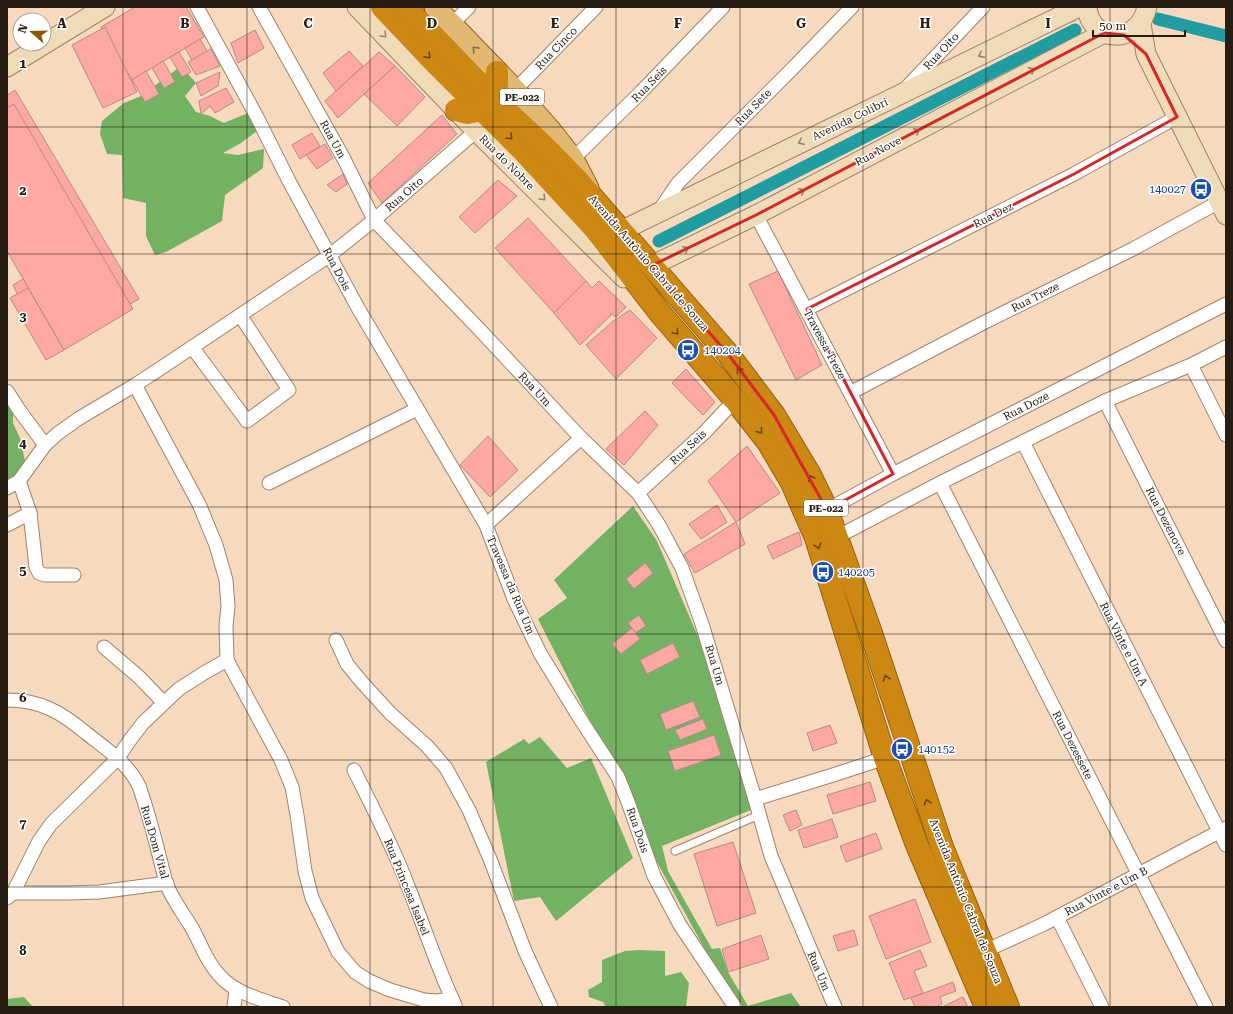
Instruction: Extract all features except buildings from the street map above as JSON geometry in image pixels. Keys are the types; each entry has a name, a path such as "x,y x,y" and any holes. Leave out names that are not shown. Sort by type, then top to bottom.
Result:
{"highway":[{"name":"Avenida Antônio Cabral de Souza","path":"382,7 434,62 545,147 594,199 650,266 728,354 774,415 810,475 827,510 942,847 1008,1007"},
{"name":"Avenida Antônio Cabral de Souza","path":"405,7 487,104 525,153 595,229 660,313 735,400 772,448 792,483 816,538 885,758 917,845 986,1007"},
{"path":"456,110 467,113 487,104 497,85 497,72"}],"main road":[{"name":"PE-022","path":"435,7 515,90 573,160 582,174 594,199"}],"street":[{"path":"7,68 105,7"},
{"name":"Rua Dois","path":"197,7 358,308 486,526"},
{"name":"Rua Um","path":"259,7 344,159 374,220 581,438 638,494 659,525 682,568 702,624 771,856 835,1007"},
{"name":"Rua do Nobre","path":"357,7 476,131 660,313"},
{"path":"452,24 469,7"},
{"name":"Rua Cinco","path":"515,90 596,7"},
{"name":"Rua Seis","path":"573,160 642,92 723,7"},
{"name":"Rua Sete","path":"659,211 678,183 852,7"},
{"name":"Rua Oito","path":"900,94 983,7"},
{"name":"Avenida Colibri","path":"621,230 1079,7"},
{"path":"1087,7 1091,20 1096,28 1104,33 1114,35 1124,35 1134,31 1144,15"},
{"path":"1144,15 1146,54"},
{"name":"Rua Nove","path":"650,266 756,215 1104,33"},
{"path":"1124,35 1146,54 1223,208"},
{"name":"Rua Dez","path":"807,309 1074,174 1177,117"},
{"name":"Rua Oito","path":"19,481 45,445 57,434 78,418 135,385 330,255 374,220 476,131"},
{"name":"Rua Treze","path":"850,393 983,323 1133,249 1223,208"},
{"name":"Travessa Treze","path":"756,215 893,474"},
{"name":"Rua Doze","path":"827,510 893,474 1226,304"},
{"path":"192,347 247,421 289,390 240,316"},
{"path":"837,537 940,483 1105,401 1191,365 1226,347"},
{"path":"1191,365 1226,435"},
{"path":"135,385 199,504 216,545 226,580 228,606 226,626 227,660 281,760 292,787 304,871 312,898 338,952 355,972 369,981 390,990 424,1000 454,1003"},
{"path":"7,391 45,445"},
{"name":"Rua Seis","path":"638,494 704,432 735,400"},
{"name":"Rua Dezenove","path":"1105,401 1226,641"},
{"path":"269,483 417,410"},
{"name":"Travessa da Rua Um","path":"540,652 514,599 486,526 581,438"},
{"name":"Rua Vinte e Um A","path":"1023,442 1223,829 1226,845"},
{"path":"7,488 19,481 30,513 36,567 39,573 44,575 74,574"},
{"name":"Rua Dezessete","path":"940,483 1206,1007"},
{"path":"7,525 30,513"},
{"path":"336,640 347,664 360,680 390,713 427,746 446,768 469,810 490,859 525,951 551,1007"},
{"path":"104,647 139,677 164,703"},
{"name":"Rua Dois","path":"540,652 579,717 618,777 654,876 680,925 735,1007"},
{"path":"10,896 39,841 51,824 117,759 143,723 179,689 227,660"},
{"name":"Rua Dom Vital","path":"7,700 33,702 59,712 82,729 129,771 139,786 166,883 207,957 221,977 236,989 283,1007"},
{"path":"755,799 885,758"},
{"name":"Rua Princesa Isabel","path":"354,770 398,860 454,1003"},
{"name":"Rua Vinte e Um B","path":"985,951 1044,924 1223,829"},
{"path":"10,896 99,892 166,883"},
{"path":"1057,917 1102,1007"},
{"path":"234,1007 236,989"}],"lane":[{"path":"675,852 759,815"}],"highlighted area":[{"path":"1104,33 1124,35 1146,54 1177,117 1074,174 807,309 893,474 827,510 774,415 728,354 651,266 756,215"}],"green space":[{"path":"181,66 196,83 185,96 196,112 210,116 224,123 248,113 257,131 241,143 223,153 238,155 264,149 263,168 225,195 222,221 166,252 155,255 146,236 146,203 123,198 122,155 107,154 100,134 102,121 124,103 141,96"},
{"path":"7,401 13,412 13,423 20,438 25,461 14,479 7,482"},
{"path":"633,506 657,541 699,639 751,810 662,846 668,871 712,949 720,948 728,972 748,1006 791,993 801,1007 740,1007 707,953 653,855 624,774 592,725 538,619 567,598 554,580"},
{"path":"540,737 567,768 591,758 633,858 556,921 540,897 514,901 486,762 524,739 529,744"},
{"path":"625,951 665,951 665,976 681,972 689,983 686,1007 606,1007 603,1002 589,997 588,990 602,982 602,960"},
{"path":"24,997 33,1007 7,1007 7,999"}],"waterway":[{"path":"1158,19 1226,36"},
{"path":"659,241 1075,30"}],"place":[{"name":"140027","path":"1201,189"},
{"name":"140204","path":"688,350"},
{"name":"140205","path":"823,572"},
{"name":"140152","path":"902,749"}]}
